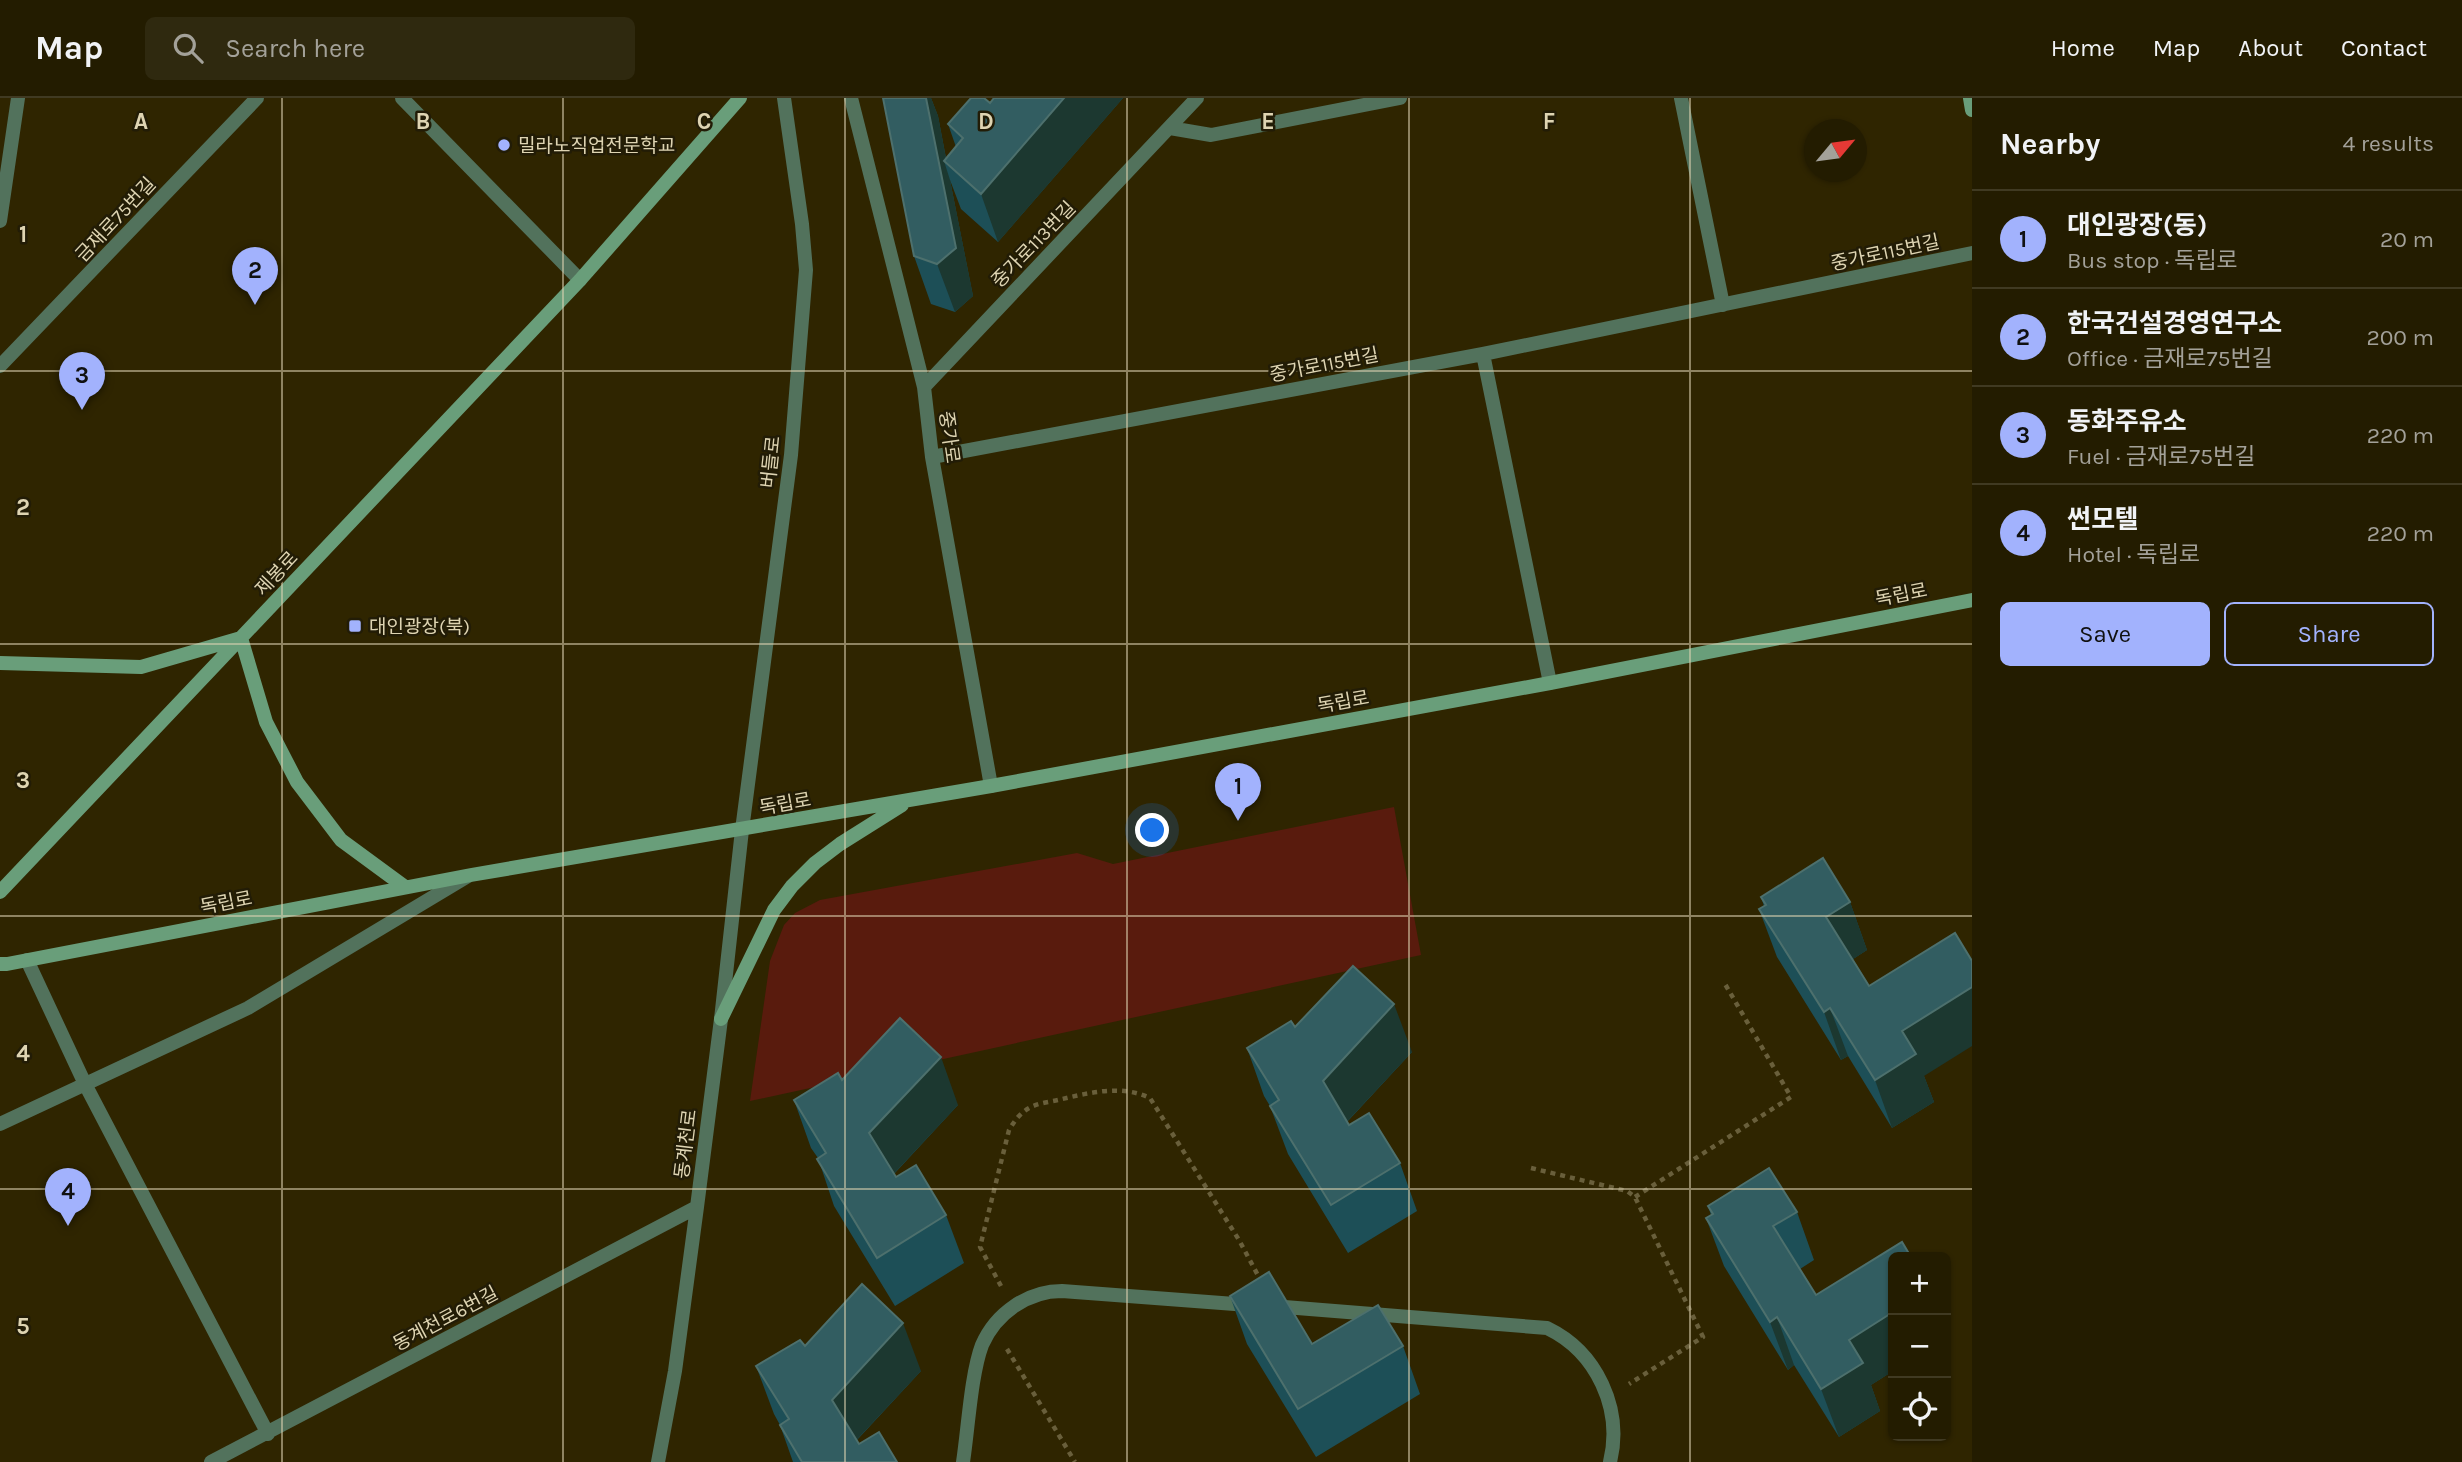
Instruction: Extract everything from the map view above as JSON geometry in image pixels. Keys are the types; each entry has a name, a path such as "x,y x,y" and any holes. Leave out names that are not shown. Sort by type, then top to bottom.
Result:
{"main road":[{"name":"제봉로","path":"0,892 580,280 740,98"},
{"path":"1970,98 1972,110"},
{"name":"독립로","path":"0,964 471,875 909,801 1550,683 1972,600"},
{"path":"0,663 141,667 242,638 266,722 297,782 341,840 405,887"},
{"path":"721,1020 774,910 792,886 839,844 909,801"}],"street":[{"path":"0,221 18,98"},
{"name":"금재로75번길","path":"0,366 257,98"},
{"path":"402,98 580,280"},
{"name":"버들로","path":"742,830 791,455 806,270 784,98"},
{"name":"중가로","path":"851,98 924,387 932,457 991,786"},
{"name":"중가로113번길","path":"924,387 1197,98"},
{"path":"1170,128 1211,135 1400,98"},
{"path":"1681,98 1723,304"},
{"name":"중가로115번길","path":"932,457 1483,354 1972,253"},
{"path":"1483,354 1550,683"},
{"name":"동계천로","path":"658,1462 675,1371 697,1207 742,830"},
{"path":"0,1124 248,1008 471,875"},
{"path":"27,960 85,1084 268,1433"},
{"name":"동계천로6번길","path":"211,1462 697,1207"},
{"path":"963,1462 975,1375 982,1346 994,1327 1013,1307 1035,1294 1055,1291 1547,1328 1560,1335 1585,1357 1608,1398 1615,1432 1610,1462"}],"path":[{"path":"1635,1197 1791,1097 1726,984"},
{"path":"1013,1307 981,1247 1009,1130 1016,1118 1032,1106 1098,1091 1123,1091 1150,1098 1239,1240 1274,1307"},
{"path":"1531,1168 1627,1191 1635,1197 1703,1337 1608,1398"},
{"path":"994,1327 1075,1462"}],"shaded area":[{"path":"1394,807 1421,955 750,1101 770,961 784,925 795,913 820,900 1077,853 1113,864"}],"building":[{"path":"883,98 926,98 956,248 937,264 914,256"},
{"path":"971,98 984,98 990,103 994,98 1064,98 981,194 944,161 963,138 948,124"},
{"path":"1823,858 1850,902 1826,917 1869,986 1955,933 1972,961 1972,987 1902,1031 1916,1054 1875,1080 1830,1008 1824,1012 1759,909 1766,905 1761,897"},
{"path":"1353,966 1394,1004 1323,1081 1349,1125 1369,1113 1400,1163 1331,1205 1270,1106 1279,1100 1247,1048 1291,1021 1295,1027"},
{"path":"900,1018 941,1057 869,1133 896,1177 916,1165 946,1215 877,1258 817,1159 826,1153 794,1100 838,1073 842,1080"},
{"path":"1769,1168 1797,1212 1773,1226 1816,1295 1902,1242 1908,1252 1888,1252 1888,1315 1849,1340 1863,1363 1821,1389 1777,1317 1770,1322 1706,1218 1713,1214 1708,1206"},
{"path":"1269,1272 1312,1344 1378,1305 1403,1346 1298,1409 1230,1296"},
{"path":"862,1284 903,1323 832,1400 859,1444 879,1432 897,1462 802,1462 780,1425 789,1419 756,1366 800,1340 805,1346"}],"place":[{"name":"밀라노직업전문학교","path":"504,145"},
{"name":"한국건설경영연구소","path":"255,305"},
{"name":"동화주유소","path":"82,410"},
{"name":"대인광장(북)","path":"355,626"},
{"name":"대인광장(동)","path":"1238,821"},
{"name":"썬모텔","path":"68,1226"}]}
